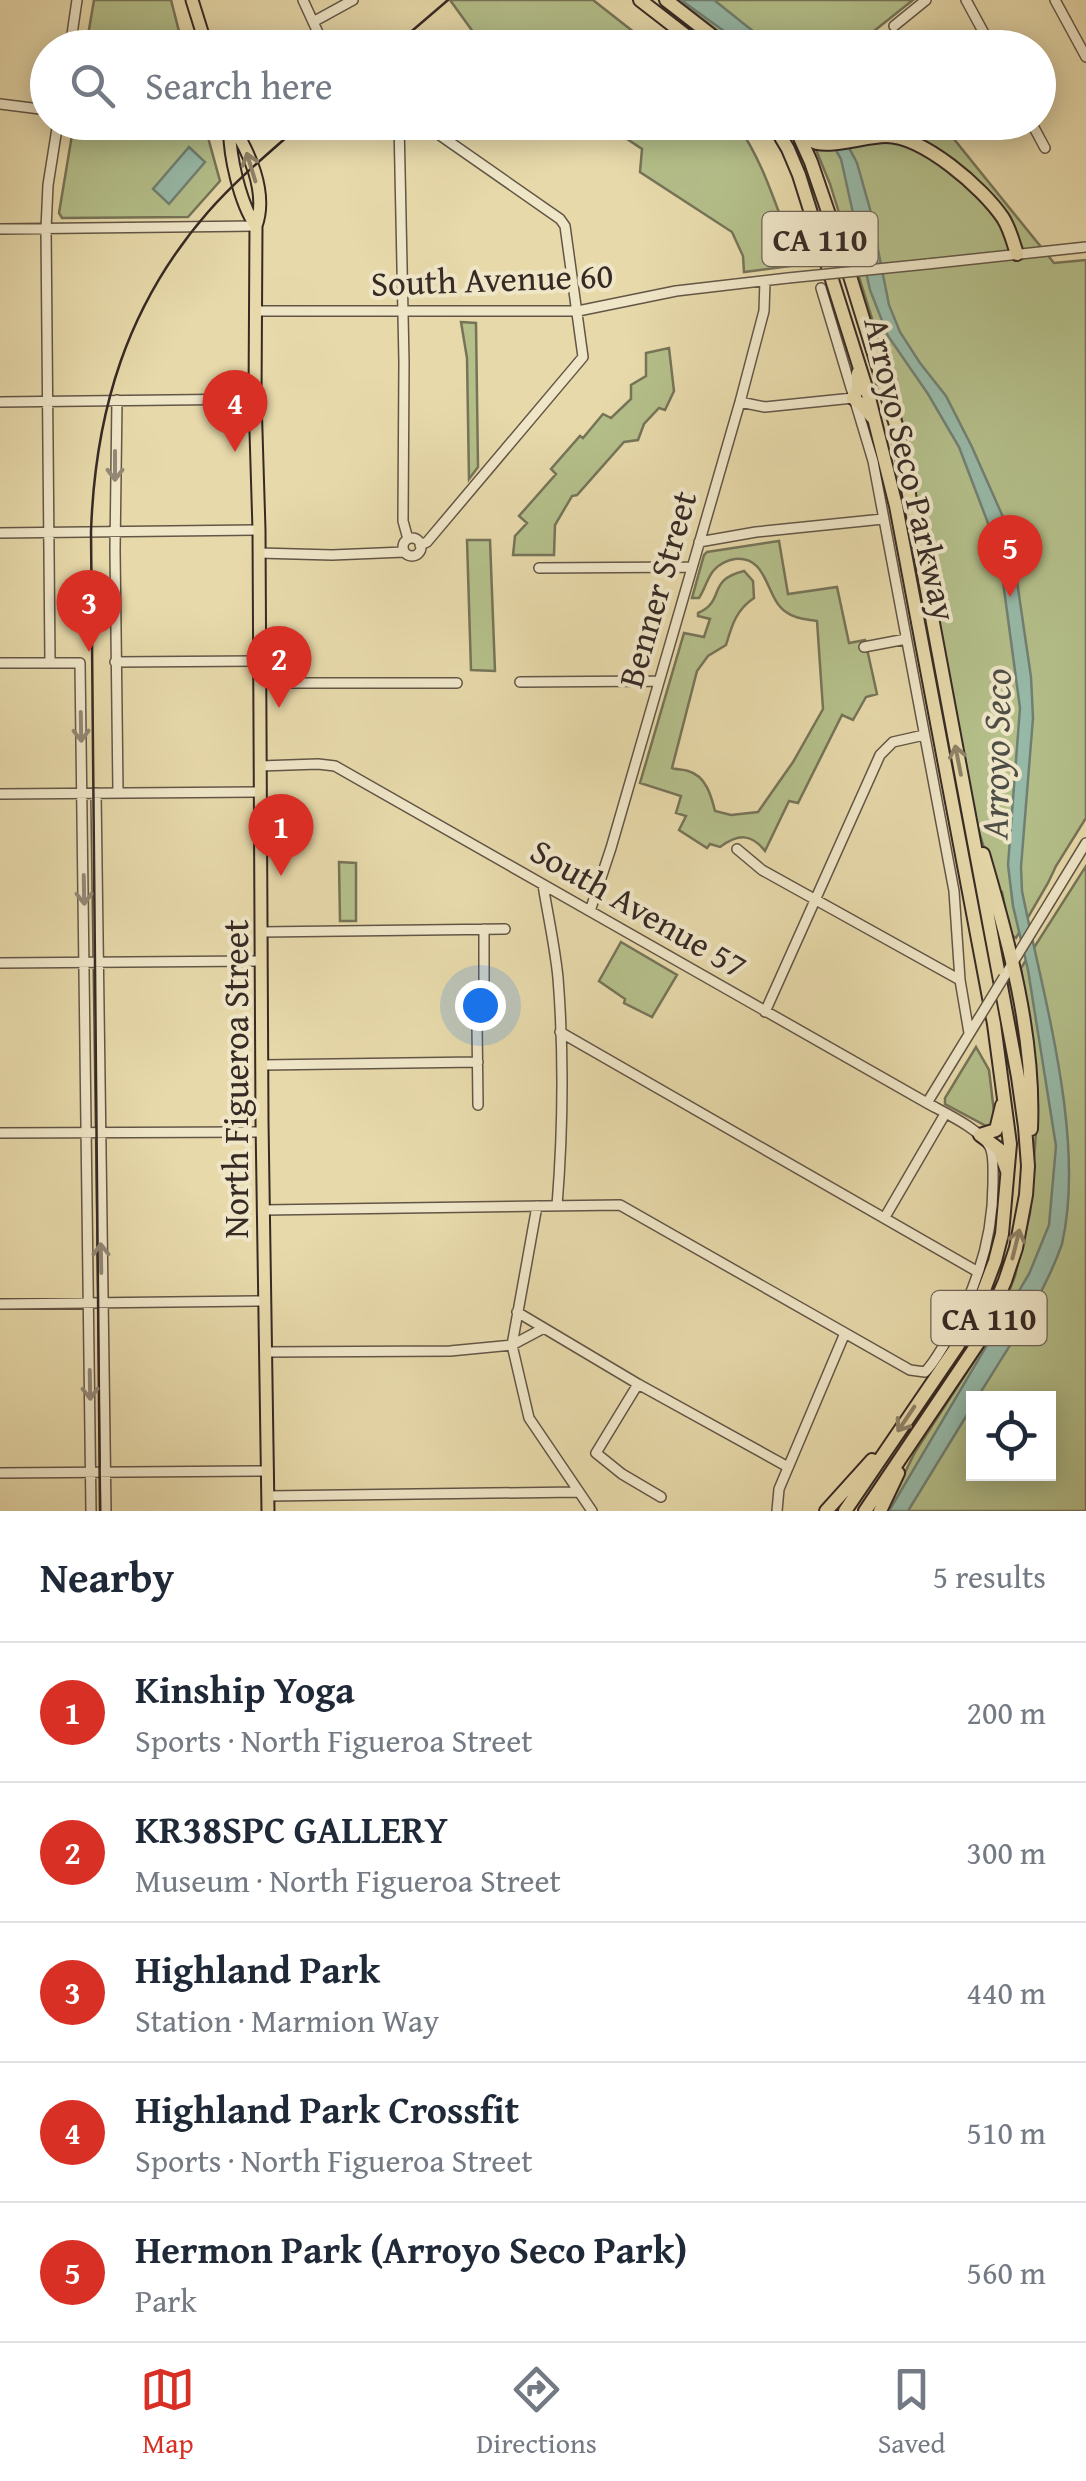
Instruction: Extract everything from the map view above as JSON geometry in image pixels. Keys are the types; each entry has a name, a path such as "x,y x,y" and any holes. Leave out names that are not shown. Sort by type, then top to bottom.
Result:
{"highway":[{"path":"640,0 679,30"},
{"path":"666,0 705,30"},
{"name":"Arroyo Seco Parkway","path":"783,140 799,174 858,360 896,506 991,1010 1010,1144 1002,1234 978,1306 958,1345 846,1511"},
{"name":"Arroyo Seco Parkway","path":"800,140 866,324 896,425 1020,1091 1028,1166 1016,1248 978,1343 865,1511"},
{"path":"810,140 824,144 851,140"},
{"path":"912,140 954,168 993,205 1003,218 1017,254"},
{"path":"820,189 823,175 818,158 824,144"},
{"path":"858,360 858,389 852,398 875,421"},
{"path":"970,824 1016,957 1031,1090 1028,1166"},
{"path":"980,1134 996,1130 1004,1092"},
{"path":"980,1134 998,1149 1008,1172"},
{"path":"826,1511 870,1461 886,1450"},
{"path":"880,1511 905,1451"}],"main road":[{"path":"192,0 201,30"},
{"name":"North Figueroa Street","path":"229,140 247,214 256,226 268,1511"}],"street":[{"path":"73,30 78,0"},
{"path":"303,0 317,30"},
{"path":"314,22 353,0"},
{"path":"894,26 926,0"},
{"path":"966,0 982,30"},
{"path":"1055,0 1086,57"},
{"path":"0,104 30,108"},
{"path":"50,662 46,229 55,140"},
{"path":"399,140 403,521 408,539"},
{"path":"420,545 427,542 583,357 566,226 448,140"},
{"path":"1041,140 1045,148"},
{"path":"0,229 256,226"},
{"name":"South Avenue 60","path":"257,311 578,311 676,291 1086,248"},
{"name":"Benner Street","path":"590,911 740,402 764,311 765,280"},
{"path":"822,288 873,461 954,891 960,980 970,1033"},
{"path":"740,402 765,407 852,398"},
{"path":"0,402 255,399"},
{"path":"117,400 118,792"},
{"path":"699,542 883,519"},
{"path":"0,533 258,530"},
{"path":"259,553 404,552 409,556 420,551 420,545 414,538 408,539 403,544 404,552"},
{"path":"540,568 692,567"},
{"path":"864,647 906,638"},
{"path":"116,662 259,661"},
{"path":"0,663 80,663 91,1511"},
{"path":"520,682 659,681"},
{"path":"260,683 457,683"},
{"path":"764,1012 880,754 893,742 924,734"},
{"name":"South Avenue 57","path":"260,766 335,766 980,1134"},
{"path":"0,794 260,792"},
{"path":"96,793 106,1511"},
{"path":"927,1103 1086,843"},
{"path":"737,849 762,870 960,980"},
{"path":"543,886 556,964 560,1032 562,1130 557,1206"},
{"path":"478,1105 484,929"},
{"path":"261,932 505,929"},
{"path":"0,964 261,961"},
{"path":"560,1032 978,1272"},
{"path":"263,1065 478,1062"},
{"path":"885,1217 945,1114"},
{"path":"0,1133 262,1132"},
{"path":"264,1210 624,1206 910,1370 925,1372 958,1320 990,1229 994,1195 991,1149 980,1134"},
{"path":"537,1206 512,1345 529,1418 592,1511"},
{"path":"0,1304 264,1301"},
{"path":"517,1312 788,1467"},
{"path":"266,1352 450,1351 512,1345 544,1328"},
{"path":"777,1511 777,1495 845,1333"},
{"path":"638,1384 596,1453 661,1497"},
{"path":"0,1473 268,1470"},
{"path":"268,1496 577,1492"}],"green space":[{"path":"94,0 171,0 179,30 89,30"},
{"path":"450,0 593,0 631,30 472,30"},
{"path":"678,0 913,0 875,30 716,30"},
{"path":"71,140 209,140 220,181 188,217 62,218 59,213"},
{"path":"628,140 747,140 788,237 797,239 806,264 744,272 743,256 732,232 640,172 642,149"},
{"path":"812,140 955,140 1054,263 1086,260 1086,818 1016,938 1010,934 1002,892 998,891 974,817 899,405 830,184"},
{"path":"461,322 476,323 478,467 469,479 467,358"},
{"path":"669,348 674,391 665,410 659,408 644,424 638,440 624,442 572,496 555,525 554,555 513,555 515,536 527,523 519,516 556,474 551,469 603,414 611,418 631,399 631,385 646,376 646,353"},
{"path":"467,540 490,540 495,671 471,670"},
{"path":"779,541 788,594 837,587 849,643 865,640 877,694 866,697 853,720 842,715 798,803 789,801 765,851 744,837 707,848 679,830 686,816 676,813 681,796 640,783 684,633 704,637 710,619 698,613 712,603 725,580 744,571 753,581 754,598 739,613 726,645 708,656 697,671 672,768 699,777 715,811 731,815 758,812 823,709 817,621 797,617 779,606 754,564 735,559 724,563 712,573 699,598 692,598 707,552"},
{"path":"339,862 356,863 356,921 340,921"},
{"path":"1086,866 1086,1511 886,1511 915,1452 993,1332 1015,1276 1030,1213 1038,1105 1021,968"},
{"path":"621,942 677,975 652,1017 624,1003 625,999 599,981"},
{"path":"976,1047 989,1070 995,1120 990,1128 945,1104"}],"shaded area":[{"path":"681,0 714,0 752,30 722,30"},
{"name":"Arroyo Seco","path":"830,140 845,140 857,163 889,305 900,332 946,396 972,447 1012,547 1031,677 1033,718 1022,891 1059,1068 1069,1159 1068,1203 1062,1244 1054,1264 1024,1323 981,1391 966,1391 966,1416 908,1511 889,1511 1029,1274 1049,1225 1056,1146 1008,865 1020,708 999,552 959,447 888,336 870,290 841,159"},
{"path":"189,147 205,162 169,204 153,189"}],"tram line":[{"path":"413,30 448,0"},
{"path":"100,1511 91,532 94,487 108,402 136,322 156,284 208,212 284,140"}],"place":[{"name":"Highland Park Crossfit","path":"235,452"},
{"name":"Hermon Park (Arroyo Seco Park)","path":"1010,597"},
{"name":"Highland Park","path":"89,652"},
{"name":"KR38SPC GALLERY","path":"279,708"},
{"name":"Kinship Yoga","path":"281,876"}]}
